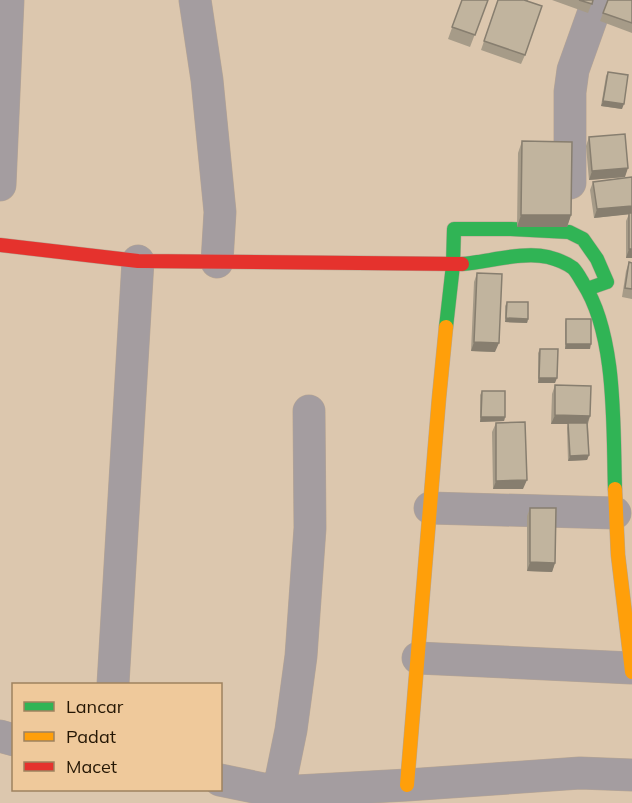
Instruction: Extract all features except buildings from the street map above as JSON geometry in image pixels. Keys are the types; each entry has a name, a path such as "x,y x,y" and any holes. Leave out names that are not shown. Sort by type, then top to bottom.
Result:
{"street":[{"path":"0,185 8,0"},
{"path":"195,0 207,80 220,212 218,262"},
{"path":"569,232 570,92 573,70 598,0"},
{"path":"407,785 439,398 453,265 454,229 569,232 584,238 607,282 587,290"},
{"path":"0,245 138,261 453,265 517,256 544,256 574,269 587,290 600,319 607,352 613,411 618,555 632,670 418,658"},
{"path":"113,683 138,261"},
{"path":"277,797 291,730 301,656 309,528 309,411"},
{"path":"430,508 615,513"},
{"path":"222,781 277,797 407,785 521,790 580,773 632,775"}],"traffic: fast":[{"path":"446,327 453,265 454,229 569,232 583,239 597,259 607,282 587,289"},
{"path":"462,264 538,255 564,263 577,273 594,304 608,355 613,411 615,489"}],"traffic: slow":[{"path":"407,785 446,327"},
{"path":"615,489 618,555 632,672"}],"traffic: jam":[{"path":"0,245 138,261 462,264"}]}
